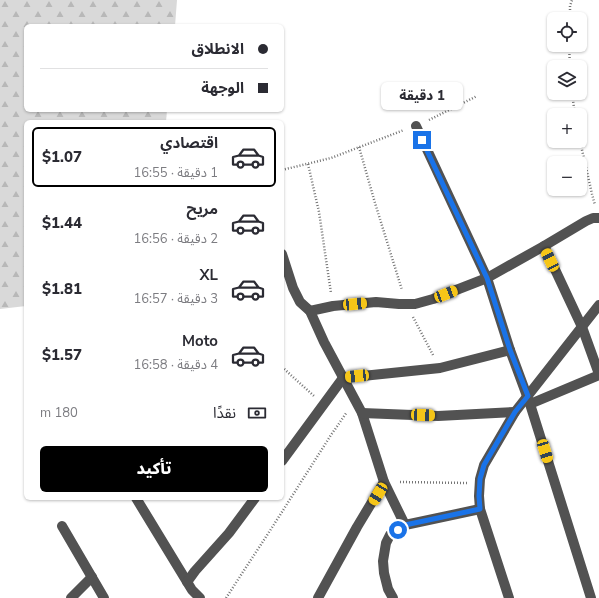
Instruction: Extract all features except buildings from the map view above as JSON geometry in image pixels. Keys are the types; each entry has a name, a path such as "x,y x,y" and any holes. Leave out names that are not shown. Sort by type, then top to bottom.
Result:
{"street":[{"path":"416,126 487,278 510,350 529,400 591,598"},
{"path":"310,311 333,306 376,302 415,304 433,299 487,278 598,214"},
{"path":"529,400 599,374 582,327 544,246"},
{"path":"284,260 293,288 300,302 310,311 324,342 362,413 384,482 405,525"},
{"path":"509,598 480,509 480,483 484,465 515,412 529,400 599,305"},
{"path":"284,458 343,378 440,368 510,350"},
{"path":"362,413 438,416 515,412"},
{"path":"318,598 357,527 384,482"},
{"path":"137,500 192,590 200,598"},
{"path":"187,582 195,571 229,534 254,500"},
{"path":"393,598 388,589 383,561 386,543 390,535 405,525 480,509"},
{"path":"62,526 104,598"},
{"path":"71,598 92,577"}],"path":[{"path":"570,12 572,0"},
{"path":"284,170 331,158 416,126 477,96"},
{"path":"359,147 406,304 440,368"},
{"path":"582,148 598,214"},
{"path":"308,164 319,212 333,306"},
{"path":"284,369 324,404"},
{"path":"226,598 274,526 331,435 356,400"},
{"path":"384,482 480,483"}],"green space":[{"path":"0,0 177,0 175,24 24,24 24,112 167,112 166,120 24,120 24,306 0,309"}],"route":[{"path":"398,530 405,525 480,509 480,479 484,465 515,412 528,396 510,350 487,278 422,140"}]}
